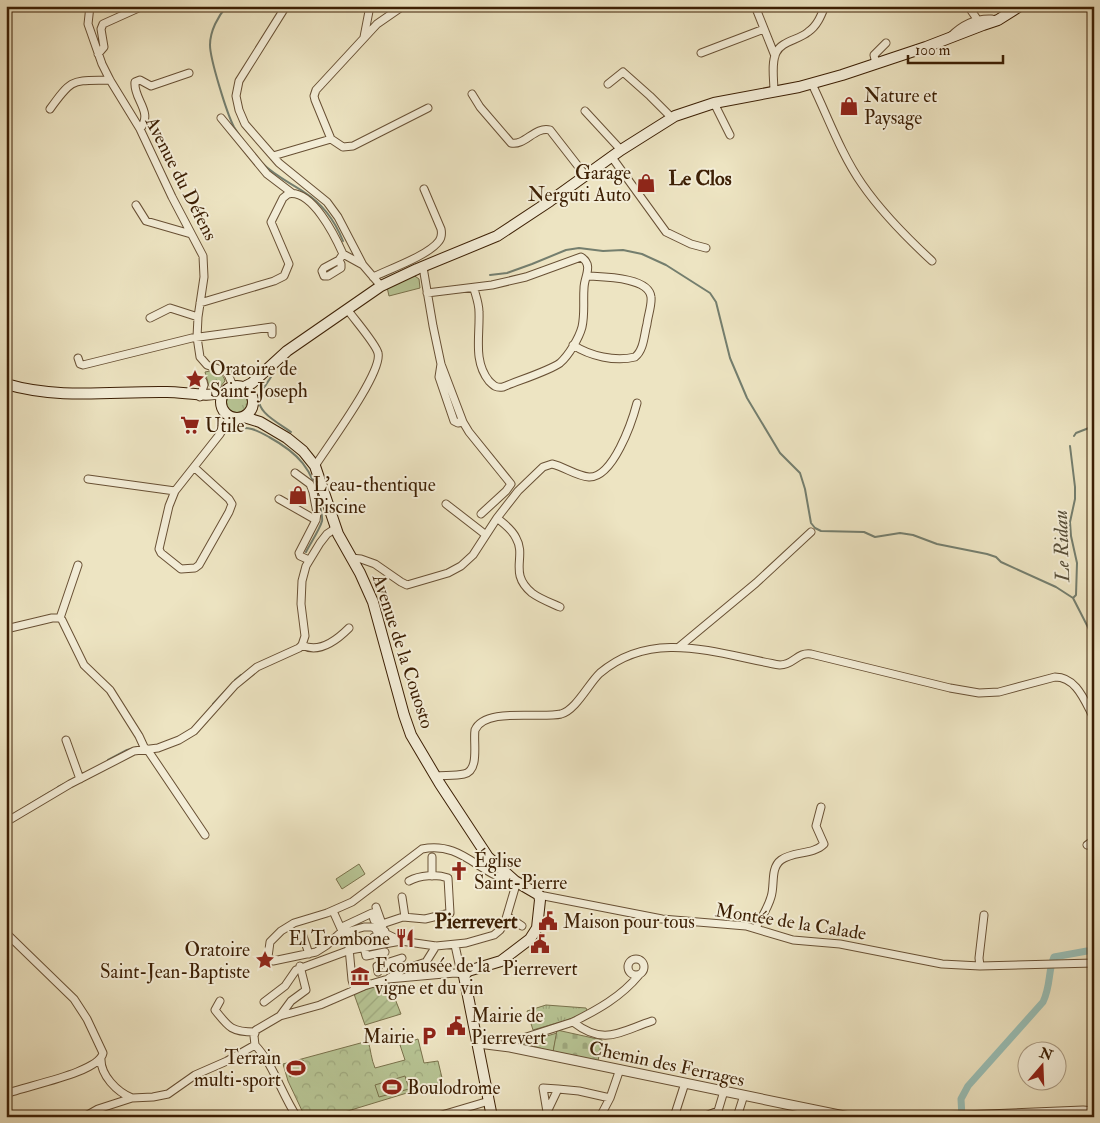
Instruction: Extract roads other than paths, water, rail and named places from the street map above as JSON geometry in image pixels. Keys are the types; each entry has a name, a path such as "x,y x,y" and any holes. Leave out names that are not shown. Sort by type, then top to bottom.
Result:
{"main road":[{"path":"6,384 40,392 70,394 166,392 201,395 244,388 288,351 381,286 498,236 611,156 672,118 714,102 812,84 876,64 998,20 1020,6"},
{"path":"201,395 215,402 230,417 238,419 244,417 271,366"},
{"path":"244,388 252,402"},
{"path":"221,407 221,399 229,389"},
{"name":"Avenue de la Couosto","path":"252,402 274,429"},
{"name":"Avenue de la Couosto","path":"244,417 254,419 274,429 303,451 315,466 336,528 373,602 411,735 483,851 516,885 539,896"},
{"path":"492,1117 463,974 501,961 530,939 537,928 539,896"}],"street":[{"name":"Avenue du Défens","path":"90,6 88,24 98,54 110,80 140,129 170,193 201,250 204,260 204,277 198,318 197,337 199,354 202,361 208,365 227,372 229,389"},
{"path":"98,54 104,47 101,29 103,24 143,6"},
{"path":"286,6 239,81 236,101 245,124 282,166 327,202 338,217 363,265 381,286"},
{"path":"364,37 370,6"},
{"path":"403,6 382,19 364,37 318,88 315,93 315,100 331,139 343,148 353,146 428,108"},
{"path":"755,6 775,56 774,92"},
{"path":"775,56 780,47 812,29 825,6"},
{"path":"968,6 978,20"},
{"path":"948,39 956,30 978,20 998,20"},
{"path":"701,53 764,29"},
{"path":"876,64 874,55 886,43"},
{"path":"140,129 145,122 146,116 134,85 135,82 140,80 151,86 189,73"},
{"path":"608,84 619,73 625,73 672,118"},
{"path":"50,109 71,83 110,80"},
{"path":"812,84 861,183 891,221 932,261"},
{"path":"472,94 480,107 511,143 518,143 543,129 550,130 585,176"},
{"path":"714,102 730,135"},
{"path":"585,111 621,150"},
{"path":"221,118 269,177 308,202 324,218 341,257 341,268 328,276 324,276 324,268 341,257"},
{"path":"273,156 331,139"},
{"path":"611,156 666,232 691,244 706,248"},
{"path":"374,277 414,258 440,240 441,230 424,189"},
{"path":"200,303 274,281 284,276 289,264 271,222 285,195 292,193"},
{"path":"136,205 146,221 191,234"},
{"path":"341,257 363,265"},
{"path":"427,293 474,289 526,277 580,257 587,264 588,276 584,288 582,325 573,345 557,364 503,387 496,387 487,378 480,364 478,348 480,313 474,289"},
{"path":"423,267 441,364 463,422 510,484 506,491 481,514"},
{"path":"573,345 593,355 626,358 635,356 642,349 651,298 648,288 638,283 588,276"},
{"path":"150,318 170,308 198,318"},
{"path":"315,466 370,381 378,361 377,351 347,309"},
{"path":"78,358 80,364 83,365 197,337 272,327 272,334"},
{"path":"201,395 203,381"},
{"path":"351,558 375,564 400,582 411,584 443,575 461,566 473,555 497,518 518,491 547,465 557,465 585,476 600,474 609,464 624,440 632,422 637,403"},
{"path":"195,468 231,501 232,508 199,564 195,568 181,569 162,553 159,548 169,506 175,491 195,468 230,417"},
{"path":"295,473 307,480 311,487 317,513 316,520 299,553 300,556 309,560"},
{"path":"88,479 175,491"},
{"path":"279,499 316,520"},
{"path":"446,504 486,535"},
{"path":"497,518 516,537 519,546 519,572 524,584 535,595 560,607"},
{"path":"6,822 134,750 158,748 187,736 194,731 235,685 257,666 296,650 302,645 305,636 302,581 309,560 327,534 336,528"},
{"path":"679,647 756,583 811,532"},
{"path":"78,565 60,618 84,665 110,690 146,749 205,835"},
{"path":"6,629 52,618 60,618"},
{"path":"302,645 311,649 327,644 340,638 348,628"},
{"path":"435,776 464,774 470,771 474,764 476,726 486,719 500,716 564,713 572,707 599,674 621,659 638,652 679,647 714,650 780,665 787,664 803,654 811,654 970,692 1000,692 1061,677 1076,687 1094,718"},
{"path":"66,740 80,779"},
{"path":"756,928 771,898 774,871 778,863 783,859 817,849 824,844 816,826 820,807"},
{"path":"1086,845 1094,840"},
{"path":"264,1002 285,986 300,967 312,966 350,950 401,941 436,946 455,945 496,934 507,916 516,885 452,850 432,847 418,851 362,896 333,911 294,923 281,931 270,942 269,959 273,961 280,960 321,950 343,932 380,926 405,917 430,918 449,913 448,878 432,876 416,877 409,880"},
{"path":"432,857 432,876"},
{"name":"Montée de la Calade","path":"539,896 662,919 731,924 756,928 793,940 840,944 942,964 980,966 1094,963"},
{"path":"402,898 405,917"},
{"path":"376,907 380,926"},
{"path":"333,911 350,950 352,980 355,990"},
{"path":"343,932 342,927 372,913 374,920 378,918 380,926 382,926 381,928 385,933 401,941"},
{"path":"980,966 979,958 984,915"},
{"path":"507,916 522,926"},
{"path":"343,932 349,934 354,946 376,942 374,936 385,933"},
{"path":"6,933 74,999 101,1047 103,1053 101,1058 102,1067 114,1086 121,1093 132,1098"},
{"path":"303,936 309,954"},
{"path":"382,943 387,962"},
{"path":"220,1001 215,1010 232,1029 239,1032 255,1032 280,1016 320,1005 379,977 388,979 463,974 455,945"},
{"path":"388,979 402,970 426,962 436,946"},
{"path":"364,948 366,956 385,952"},
{"path":"379,977 377,966 402,958"},
{"path":"280,1016 291,1001 306,990 300,967"},
{"path":"510,1047 517,1040 573,1022 599,1008 621,993 638,975"},
{"path":"573,1022 589,1033 606,1036 652,1021"},
{"path":"255,1032 255,1044 267,1058 278,1086 297,1117"},
{"name":"Chemin des Ferrages","path":"478,1043 510,1047 849,1117"},
{"path":"84,1117 98,1109 132,1098 158,1096 171,1092 195,1075 227,1061 255,1044"},
{"path":"6,1094 55,1081 101,1058"},
{"path":"600,1117 610,1098 620,1069"},
{"path":"674,1117 684,1083"},
{"path":"558,1089 579,1091 610,1098"},
{"path":"705,1116 718,1111 724,1091"},
{"path":"737,1117 744,1095"},
{"path":"435,1117 489,1101"},
{"path":"939,1117 1094,1112"}],"waterway":[{"path":"227,6 213,29 210,45 227,111 234,127 243,140"},
{"path":"262,163 317,202 332,220 343,241"},
{"path":"490,275 507,273 566,250 579,248 603,251 623,250 642,254 666,265 710,293 716,302 730,358 747,398 780,453 800,473 811,523 815,528 821,531 864,532 875,537 900,533 913,535 937,544 996,557 1001,562 1056,587 1073,598 1094,639"},
{"path":"271,377 260,394 260,406 268,416 291,432"},
{"name":"Le Ridau","path":"1074,436 1076,433 1094,426"},
{"path":"233,430 247,428 265,434 288,449 303,463 308,471 316,490 322,521 306,552"},
{"name":"Le Ridau","path":"1070,446 1075,487 1075,499 1070,522 1077,563 1076,595 1073,598"},
{"path":"235,680 241,675"},
{"path":"213,704 229,687"},
{"path":"108,760 127,750 138,747"},
{"path":"58,787 64,784"},
{"path":"7,818 50,792"},
{"path":"962,1117 961,1099 968,1086 1043,1002 1054,957 1087,951"}],"place":[{"name":"Nature et Paysage","path":"849,106"},
{"name":"Garage Nerguti Auto","path":"646,183"},
{"name":"Oratoire de Saint-Joseph","path":"195,379"},
{"name":"Utile","path":"190,425"},
{"name":"L’eau-thentique Piscine","path":"298,495"},
{"name":"Église Saint-Pierre","path":"459,871"},
{"name":"Maison pour tous","path":"548,921"},
{"name":"El Trombone","path":"405,938"},
{"name":"Pierrevert","path":"540,944"},
{"name":"Oratoire Saint-Jean-Baptiste","path":"265,960"},
{"name":"Ecomusée de la vigne et du vin","path":"360,976"},
{"name":"Mairie de Pierrevert","path":"456,1026"},
{"name":"Mairie","path":"429,1036"},
{"name":"Terrain multi-sport","path":"296,1068"},
{"name":"Boulodrome","path":"392,1087"}],"district":[{"name":"Le Clos","path":"700,178"},
{"name":"Pierrevert","path":"476,921"}]}
